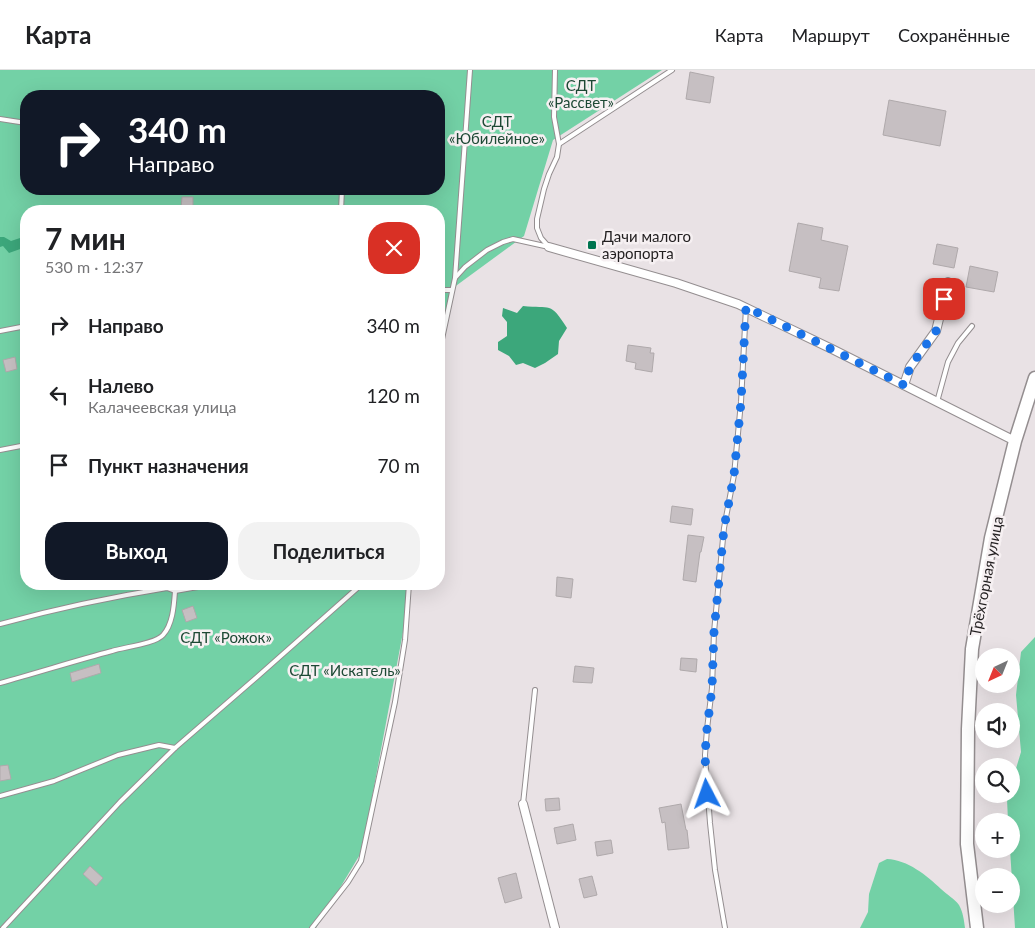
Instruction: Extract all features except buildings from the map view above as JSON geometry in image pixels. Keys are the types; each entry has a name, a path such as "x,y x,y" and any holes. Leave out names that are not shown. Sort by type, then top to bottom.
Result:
{"highway":[{"name":"Трёхгорная улица","path":"977,928 967,844 968,730 972,649 991,538 1015,441 1035,378"}],"street":[{"path":"549,246 667,280 746,307 1015,441"},
{"path":"904,385 910,367 936,331 948,282"},
{"path":"523,804 555,928"}],"lane":[{"path":"445,324 454,278 470,70"},
{"path":"549,246 541,238 537,228 537,219 544,189 557,157 559,144 554,117 555,70"},
{"path":"559,144 672,70"},
{"path":"0,119 20,122"},
{"path":"454,278 482,254 503,242 513,239 549,246"},
{"path":"445,290 452,290"},
{"path":"725,928 715,870 705,755 724,528 734,475 741,402 746,307"},
{"path":"937,402 948,362 958,343 972,326"},
{"path":"0,331 20,327"},
{"path":"0,450 20,446"},
{"path":"0,624 115,597 156,590"},
{"path":"0,683 113,650 154,641 162,636 170,623 175,591 181,590"},
{"path":"3,928 120,802 175,748 355,590"},
{"path":"312,928 348,882 361,861 395,702 405,640 409,590"},
{"path":"523,804 535,690"},
{"path":"0,796 54,781 118,755 159,745 175,748"}],"green space":[{"path":"0,70 662,70 553,140 524,236 453,288 445,331 445,205 20,205 20,590 411,590 362,851 316,928 0,928"},
{"path":"1035,637 1035,928 1015,928 1014,913 1020,913 1020,868 1011,868 1011,858 1020,858 1020,813 1008,813 1007,803 1020,803 1020,703 1017,703 1016,695 1016,693 1020,693 1021,652"},
{"path":"887,859 902,862 916,869 955,900 961,910 965,928 860,928 868,912 869,894 879,863"}],"shaded area":[{"path":"0,237 11,241 20,238 20,249 9,253 3,246 0,247"},
{"path":"523,306 545,307 553,310 567,328 559,341 558,354 535,368 523,363 516,365 509,356 498,350 498,342 507,336 507,322 502,316 503,308 517,313"}],"place":[{"name":"Дачи малого аэропорта","path":"592,245"}],"route":[{"path":"707,794 705,755 712,688 714,632 724,528 734,475 741,402 746,307 904,385 910,367 936,331 944,299"}],"park label":[{"name":"СДТ «Рассвет»","path":"581,94"},
{"name":"СДТ «Юбилейное»","path":"497,130"},
{"name":"СДТ «Рожок»","path":"226,637"},
{"name":"СДТ «Искатель»","path":"345,670"}]}
